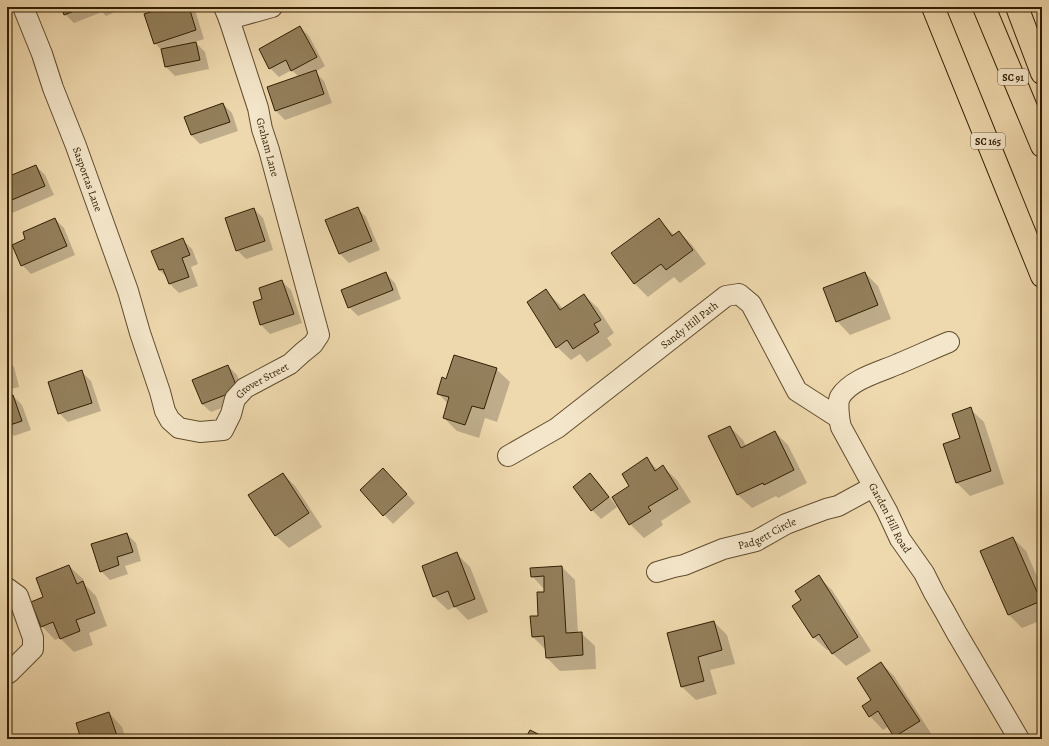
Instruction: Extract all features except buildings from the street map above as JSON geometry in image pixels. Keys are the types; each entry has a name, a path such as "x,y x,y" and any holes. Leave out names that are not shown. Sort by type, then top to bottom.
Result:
{"main road":[{"name":"SC 165","path":"933,7 1042,276"},
{"name":"SC 91","path":"984,7 1042,146"},
{"name":"SC 91","path":"1017,7 1042,73"}],"street":[{"name":"Sasportas Lane","path":"23,7 42,54 53,88 76,146 128,291 147,354"},
{"path":"227,13 272,7"},
{"name":"Graham Lane","path":"227,13 258,108 262,129 307,290"},
{"name":"Grover Street","path":"147,354 165,411 170,420 179,428 200,432 223,430 235,399 245,388 290,364 313,344 319,335 307,290"},
{"name":"Sandy Hill Path","path":"508,456 557,428 726,296 739,294 751,304 797,391 839,418"},
{"name":"Garden Hill Road","path":"949,342 896,365 868,375 846,389 839,398 839,418 841,427 887,511 900,539 924,574 956,632 1019,739"},
{"name":"Padgett Circle","path":"657,572 684,565 723,549 756,540 786,524 838,506 873,487"},
{"path":"7,588 18,596 33,638 33,649 7,674"}]}
